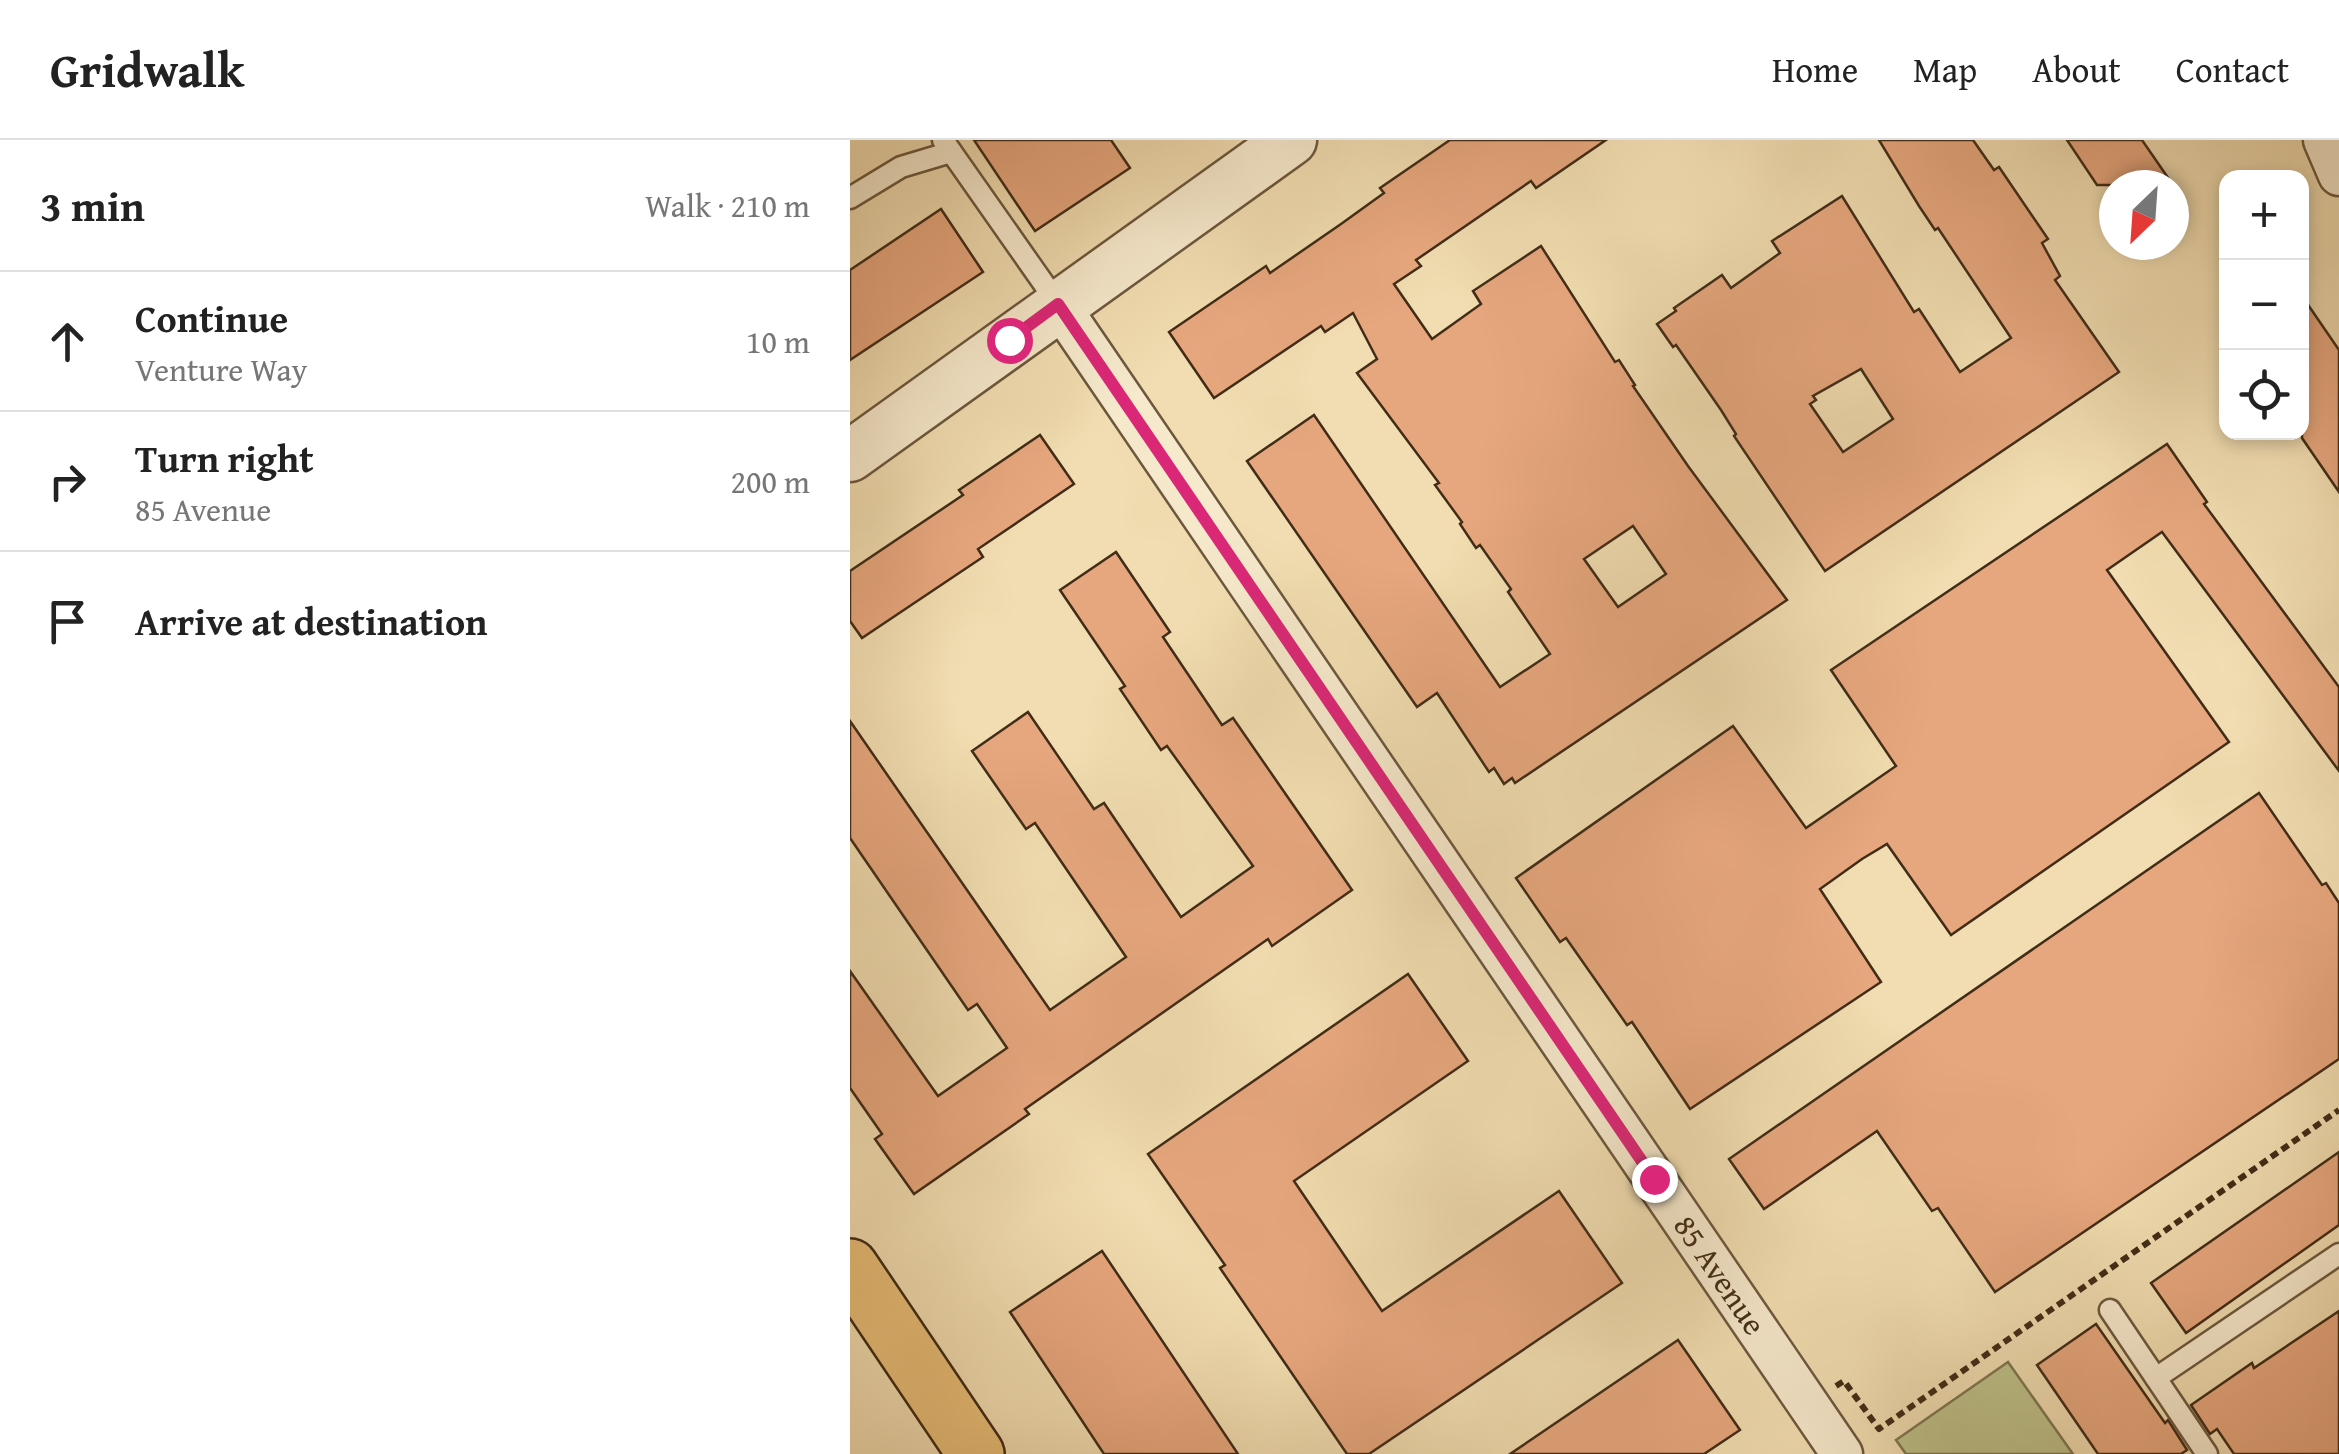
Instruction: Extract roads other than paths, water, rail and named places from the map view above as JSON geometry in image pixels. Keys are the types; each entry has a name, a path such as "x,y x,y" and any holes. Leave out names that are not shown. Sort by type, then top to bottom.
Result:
{"main road":[{"path":"850,1267 976,1454"}],"street":[{"path":"850,456 1292,140"},
{"path":"2324,140 2339,174"},
{"name":"85 Avenue","path":"1058,304 1832,1450"}],"lane":[{"path":"850,198 901,167 947,146 1058,304"},
{"path":"2156,1378 2336,1263"},
{"path":"2110,1310 2208,1454"}]}
